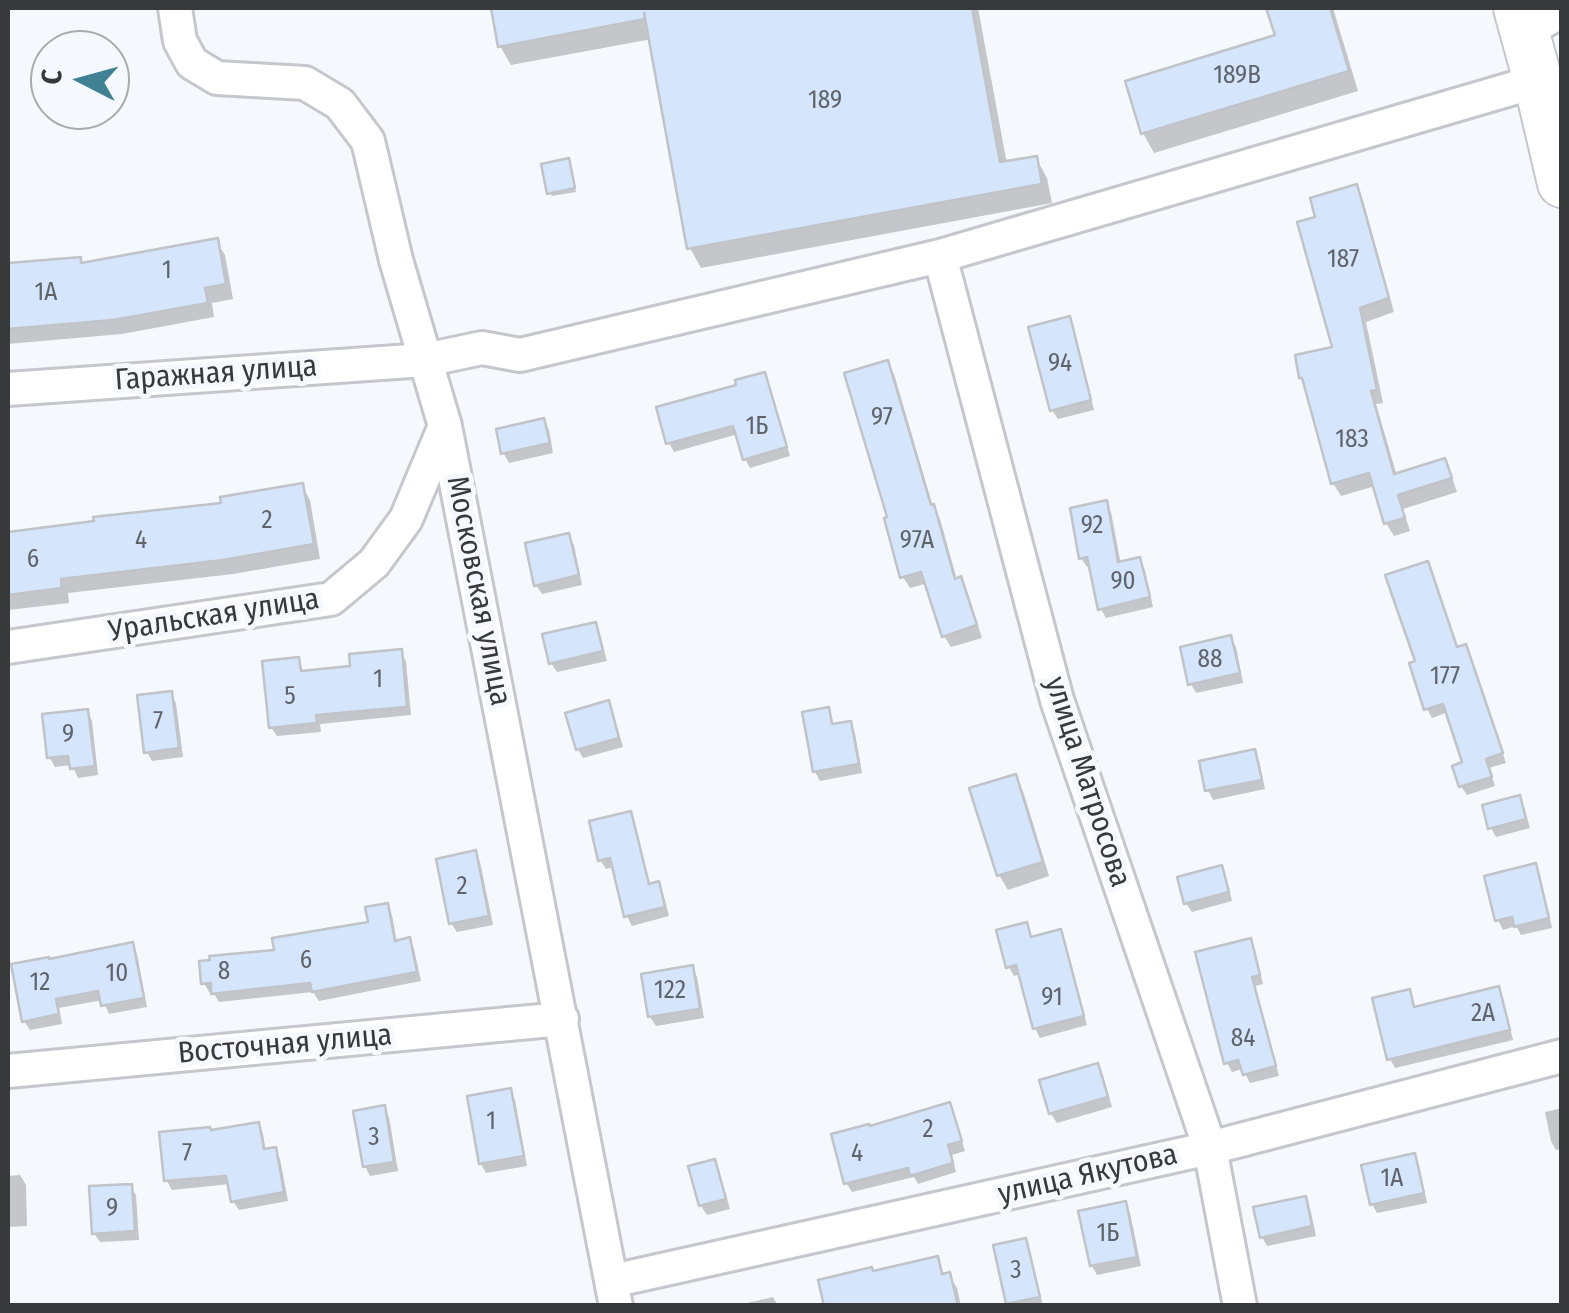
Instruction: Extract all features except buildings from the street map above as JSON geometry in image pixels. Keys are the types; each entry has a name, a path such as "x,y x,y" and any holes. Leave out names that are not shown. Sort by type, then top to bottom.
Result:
{"main road":[{"path":"1535,17 1538,80 1562,183"}],"street":[{"name":"Московская улица","path":"175,8 180,41 192,64 217,78 305,83 340,104 368,141 396,260 446,426 614,1293"},
{"name":"Гаражная улица","path":"8,388 425,360 482,348 520,355 940,256 1538,80"},
{"name":"улица Матросова","path":"940,256 1057,700 1210,1148 1240,1306"},
{"name":"Уральская улица","path":"8,647 331,599 374,563 406,518 446,426"},
{"name":"Восточная улица","path":"8,1071 562,1018"},
{"name":"улица Якутова","path":"614,1293 1210,1148 1562,1056"}]}
